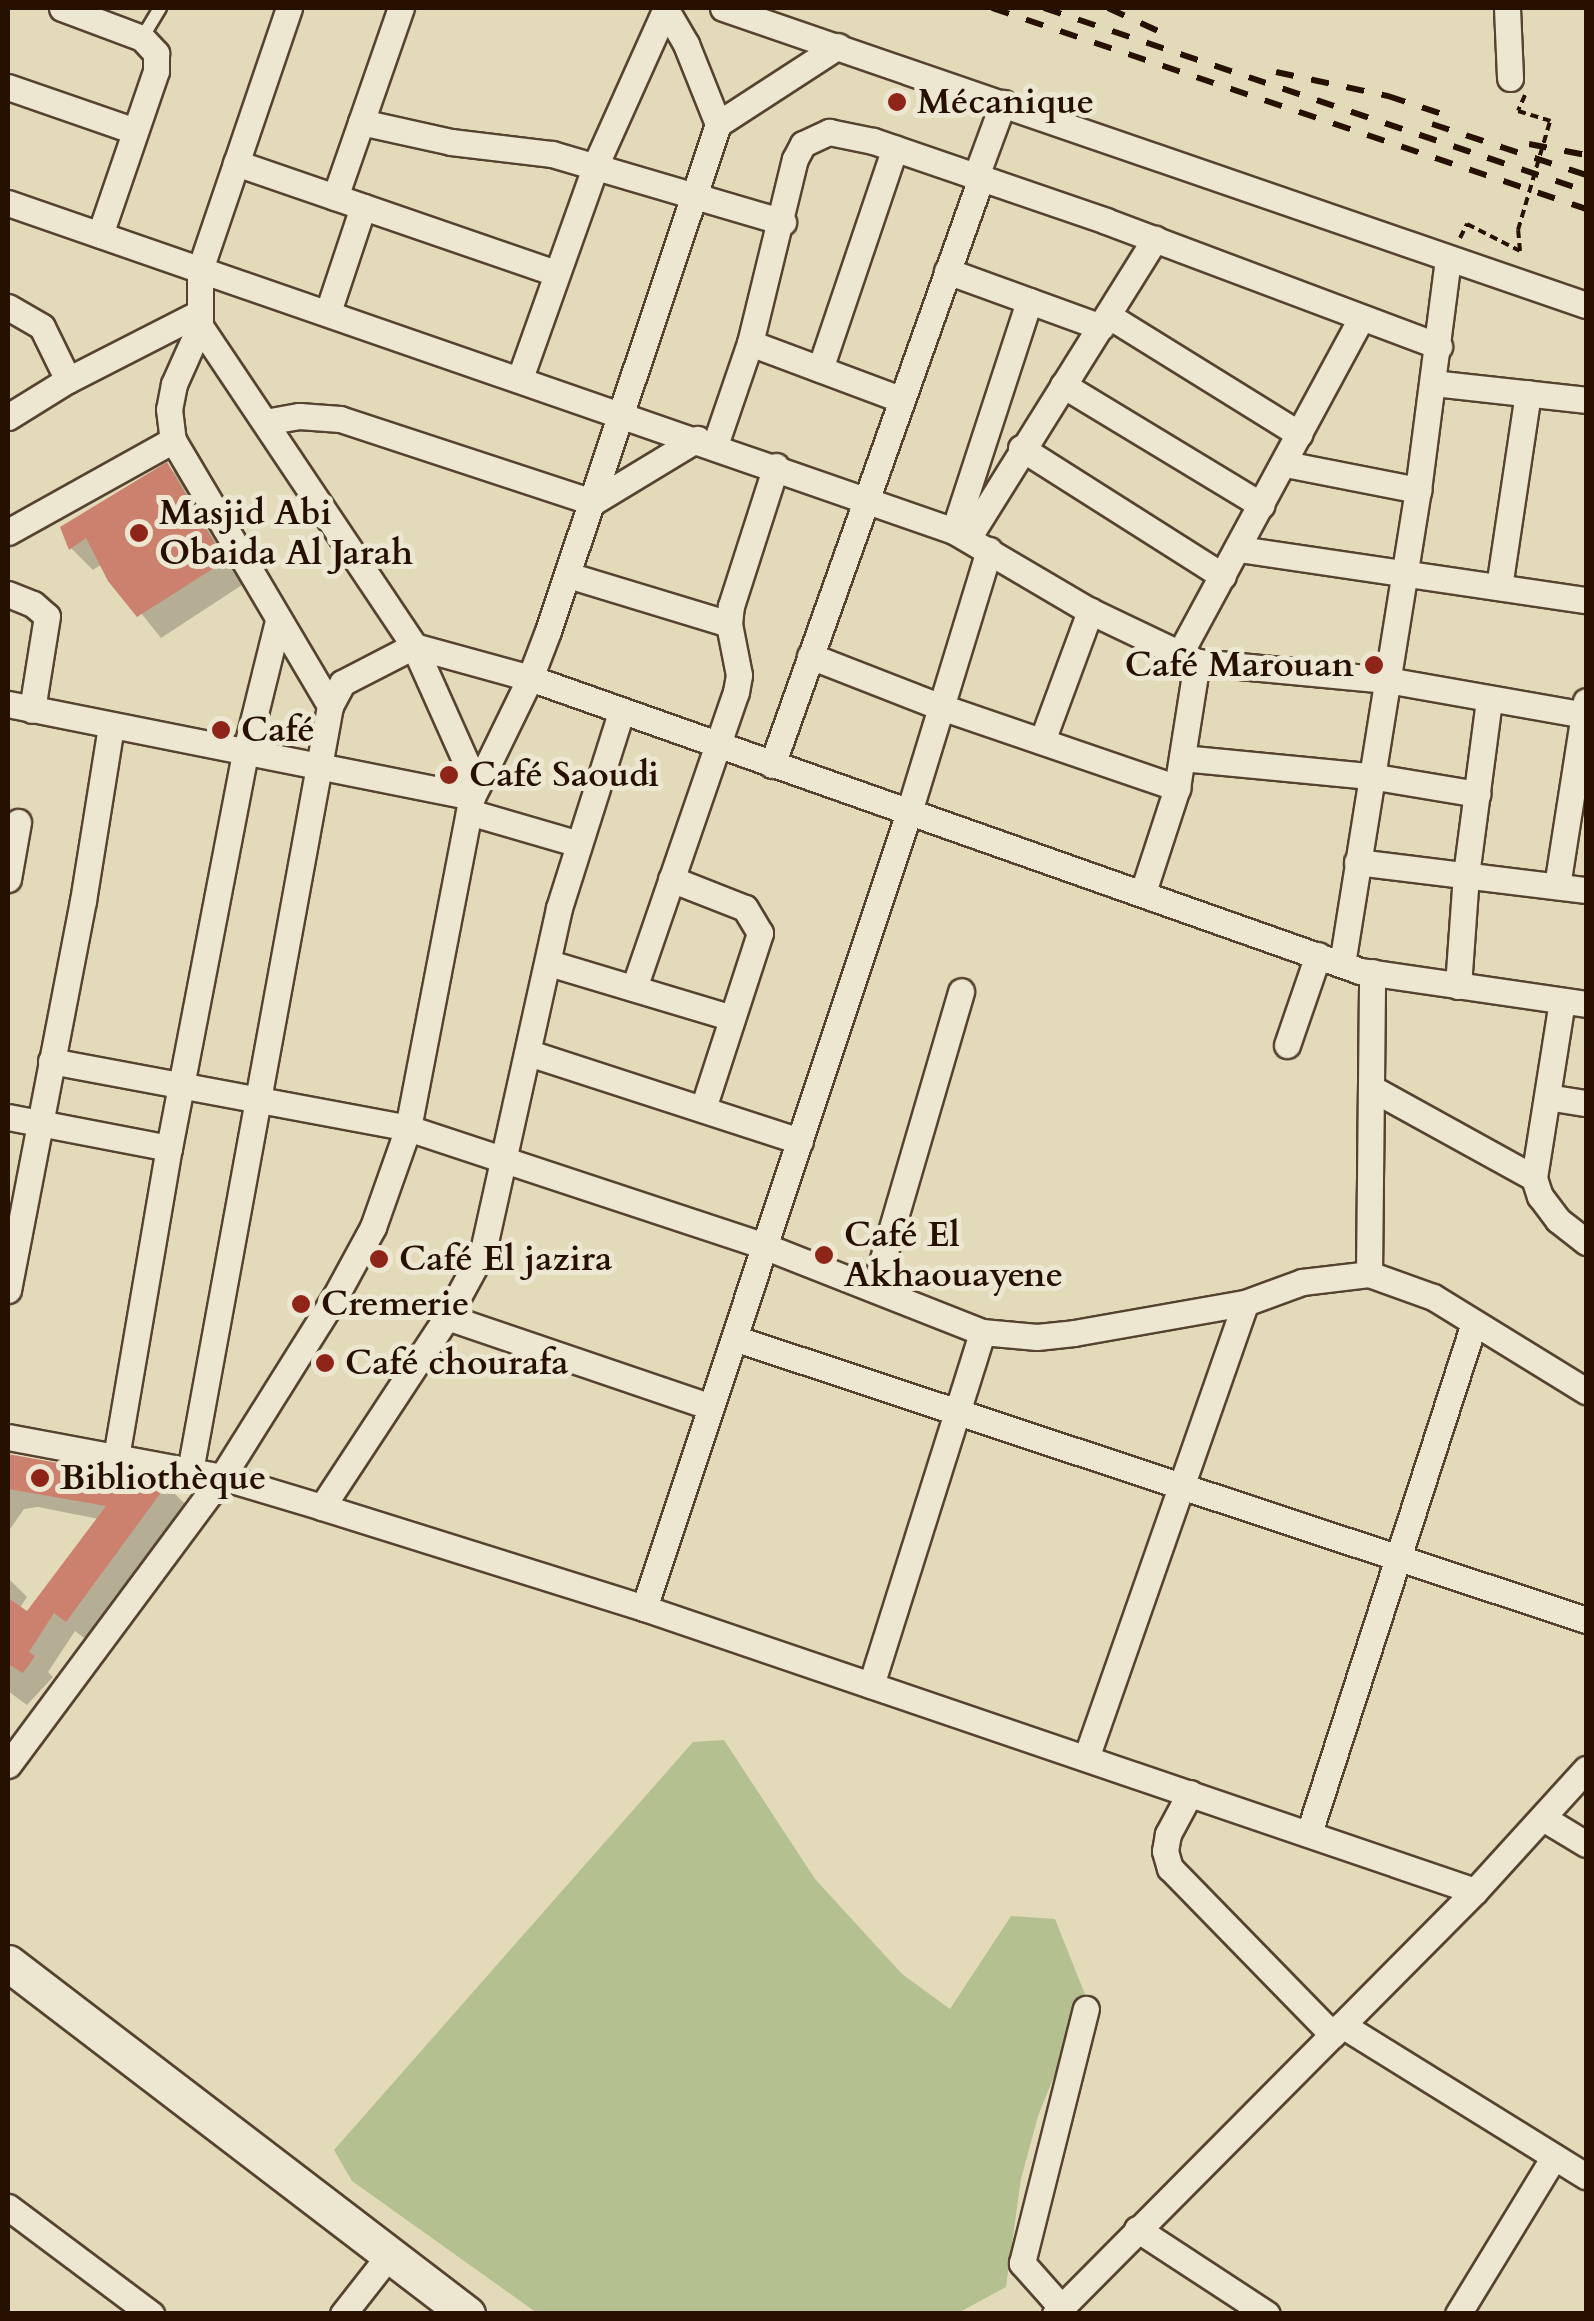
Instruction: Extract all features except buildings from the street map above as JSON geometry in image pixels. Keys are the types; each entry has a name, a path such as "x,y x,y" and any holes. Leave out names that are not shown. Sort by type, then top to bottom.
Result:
{"main road":[{"path":"8,1963 467,2314"}],"street":[{"path":"62,8 142,38 151,44 157,62 100,235"},
{"path":"289,8 200,270 200,319 174,384 169,410 173,440 330,706"},
{"path":"335,197 401,8"},
{"path":"665,8 686,44 718,124"},
{"path":"520,378 596,164 665,8"},
{"path":"724,8 1586,305"},
{"path":"1506,8 1519,84"},
{"path":"8,1766 222,1477 361,1252 408,1128 473,799 530,678 568,575 594,502 618,412 718,124 838,46"},
{"path":"8,87 135,131"},
{"path":"772,765 1003,103"},
{"path":"361,122 452,142 502,145 596,164 783,222"},
{"path":"265,422 299,416 340,419 594,502 706,442 750,343 783,222 795,160 814,135 844,134 895,148 1154,239 1439,346"},
{"path":"820,370 895,148"},
{"path":"236,163 555,273"},
{"path":"8,203 864,497 970,540 1090,611 1188,659 1388,680 1490,701 1586,710 1557,886"},
{"path":"328,312 363,207"},
{"path":"970,540 1021,448 1154,239"},
{"path":"1287,1045 1330,959 1357,862 1418,490 1448,260"},
{"path":"947,271 1029,301 1105,321 1299,434"},
{"path":"644,1608 941,707 970,540 1029,301"},
{"path":"8,307 42,327 68,380"},
{"path":"1143,892 1177,788 1188,659 1223,576 1361,318"},
{"path":"8,417 68,380 200,319"},
{"path":"200,319 414,646 473,799"},
{"path":"750,343 900,399"},
{"path":"1434,383 1586,400"},
{"path":"1063,384 1261,506"},
{"path":"1499,587 1528,393"},
{"path":"8,532 173,440"},
{"path":"1021,448 1223,576"},
{"path":"1286,464 1418,490"},
{"path":"634,988 739,675 729,624 776,466"},
{"path":"1238,549 1586,600"},
{"path":"568,575 729,624"},
{"path":"8,594 33,604 47,616 20,707 473,799 576,843"},
{"path":"1042,741 1090,611"},
{"path":"116,1457 169,1148 246,754 278,620"},
{"path":"190,1471 330,706 342,683 414,646 530,678 1372,972 1574,1002 1547,1097 1534,1178 1540,1196 1558,1220 1586,1242"},
{"path":"810,656 941,707 1177,788"},
{"path":"1458,986 1466,874 1490,701"},
{"path":"322,1506 447,1317 483,1250 576,843 620,712"},
{"path":"8,1290 111,727"},
{"path":"1182,758 1370,776 1478,794"},
{"path":"8,879 18,822"},
{"path":"1357,862 1586,890"},
{"path":"671,879 745,908 758,924 756,946 702,1108"},
{"path":"549,963 732,1018"},
{"path":"1369,1274 1372,972"},
{"path":"875,1286 962,991"},
{"path":"529,1052 800,1141"},
{"path":"52,1061 408,1128 764,1246 875,1286 982,1332 1037,1338 1244,1303 1302,1282 1369,1274 1433,1297 1586,1391"},
{"path":"1373,1089 1534,1178"},
{"path":"1547,1097 1586,1103"},
{"path":"8,1117 169,1148"},
{"path":"1086,1758 1244,1303"},
{"path":"447,1317 709,1406"},
{"path":"1309,1832 1474,1323"},
{"path":"871,1686 982,1332"},
{"path":"734,1338 956,1408 1397,1560 1586,1620"},
{"path":"8,1437 222,1477 322,1506 644,1608 1476,1891"},
{"path":"1086,2009 1022,2263 1058,2310 1476,1891 1586,1769"},
{"path":"1190,1792 1168,1834 1165,1852 1170,1868 1338,2030 1586,2176"},
{"path":"1542,1818 1586,1844"},
{"path":"1458,2314 1554,2157"},
{"path":"8,2206 152,2314"},
{"path":"1136,2229 1267,2314"},
{"path":"343,2314 390,2254"}],"lane":[{"path":"142,38 160,8"}],"path":[{"path":"1466,224 1520,250 1518,230 1550,120 1518,111 1519,84"}],"green space":[{"path":"724,1740 815,1879 902,1974 950,2009 1011,1916 1055,1919 1086,1997 1038,2116 1021,2179 1006,2287 958,2313 537,2313 352,2181 334,2150 693,1742"}],"railway":[{"path":"992,8 1586,209"},
{"path":"1044,8 1586,191"},
{"path":"1108,8 1171,37"},
{"path":"1276,72 1388,96 1454,118"},
{"path":"1432,124 1586,175"},
{"path":"1529,144 1586,155"}],"place":[{"name":"Mécanique","path":"897,102"},
{"name":"Masjid Abi Obaida Al Jarah","path":"139,533"},
{"name":"Café Marouan","path":"1374,665"},
{"name":"Café","path":"221,730"},
{"name":"Café Saoudi","path":"449,775"},
{"name":"Café El Akhaouayene","path":"824,1255"},
{"name":"Café El jazira","path":"379,1259"},
{"name":"Cremerie","path":"301,1304"},
{"name":"Café chourafa","path":"325,1363"},
{"name":"Bibliothèque","path":"40,1478"}]}
